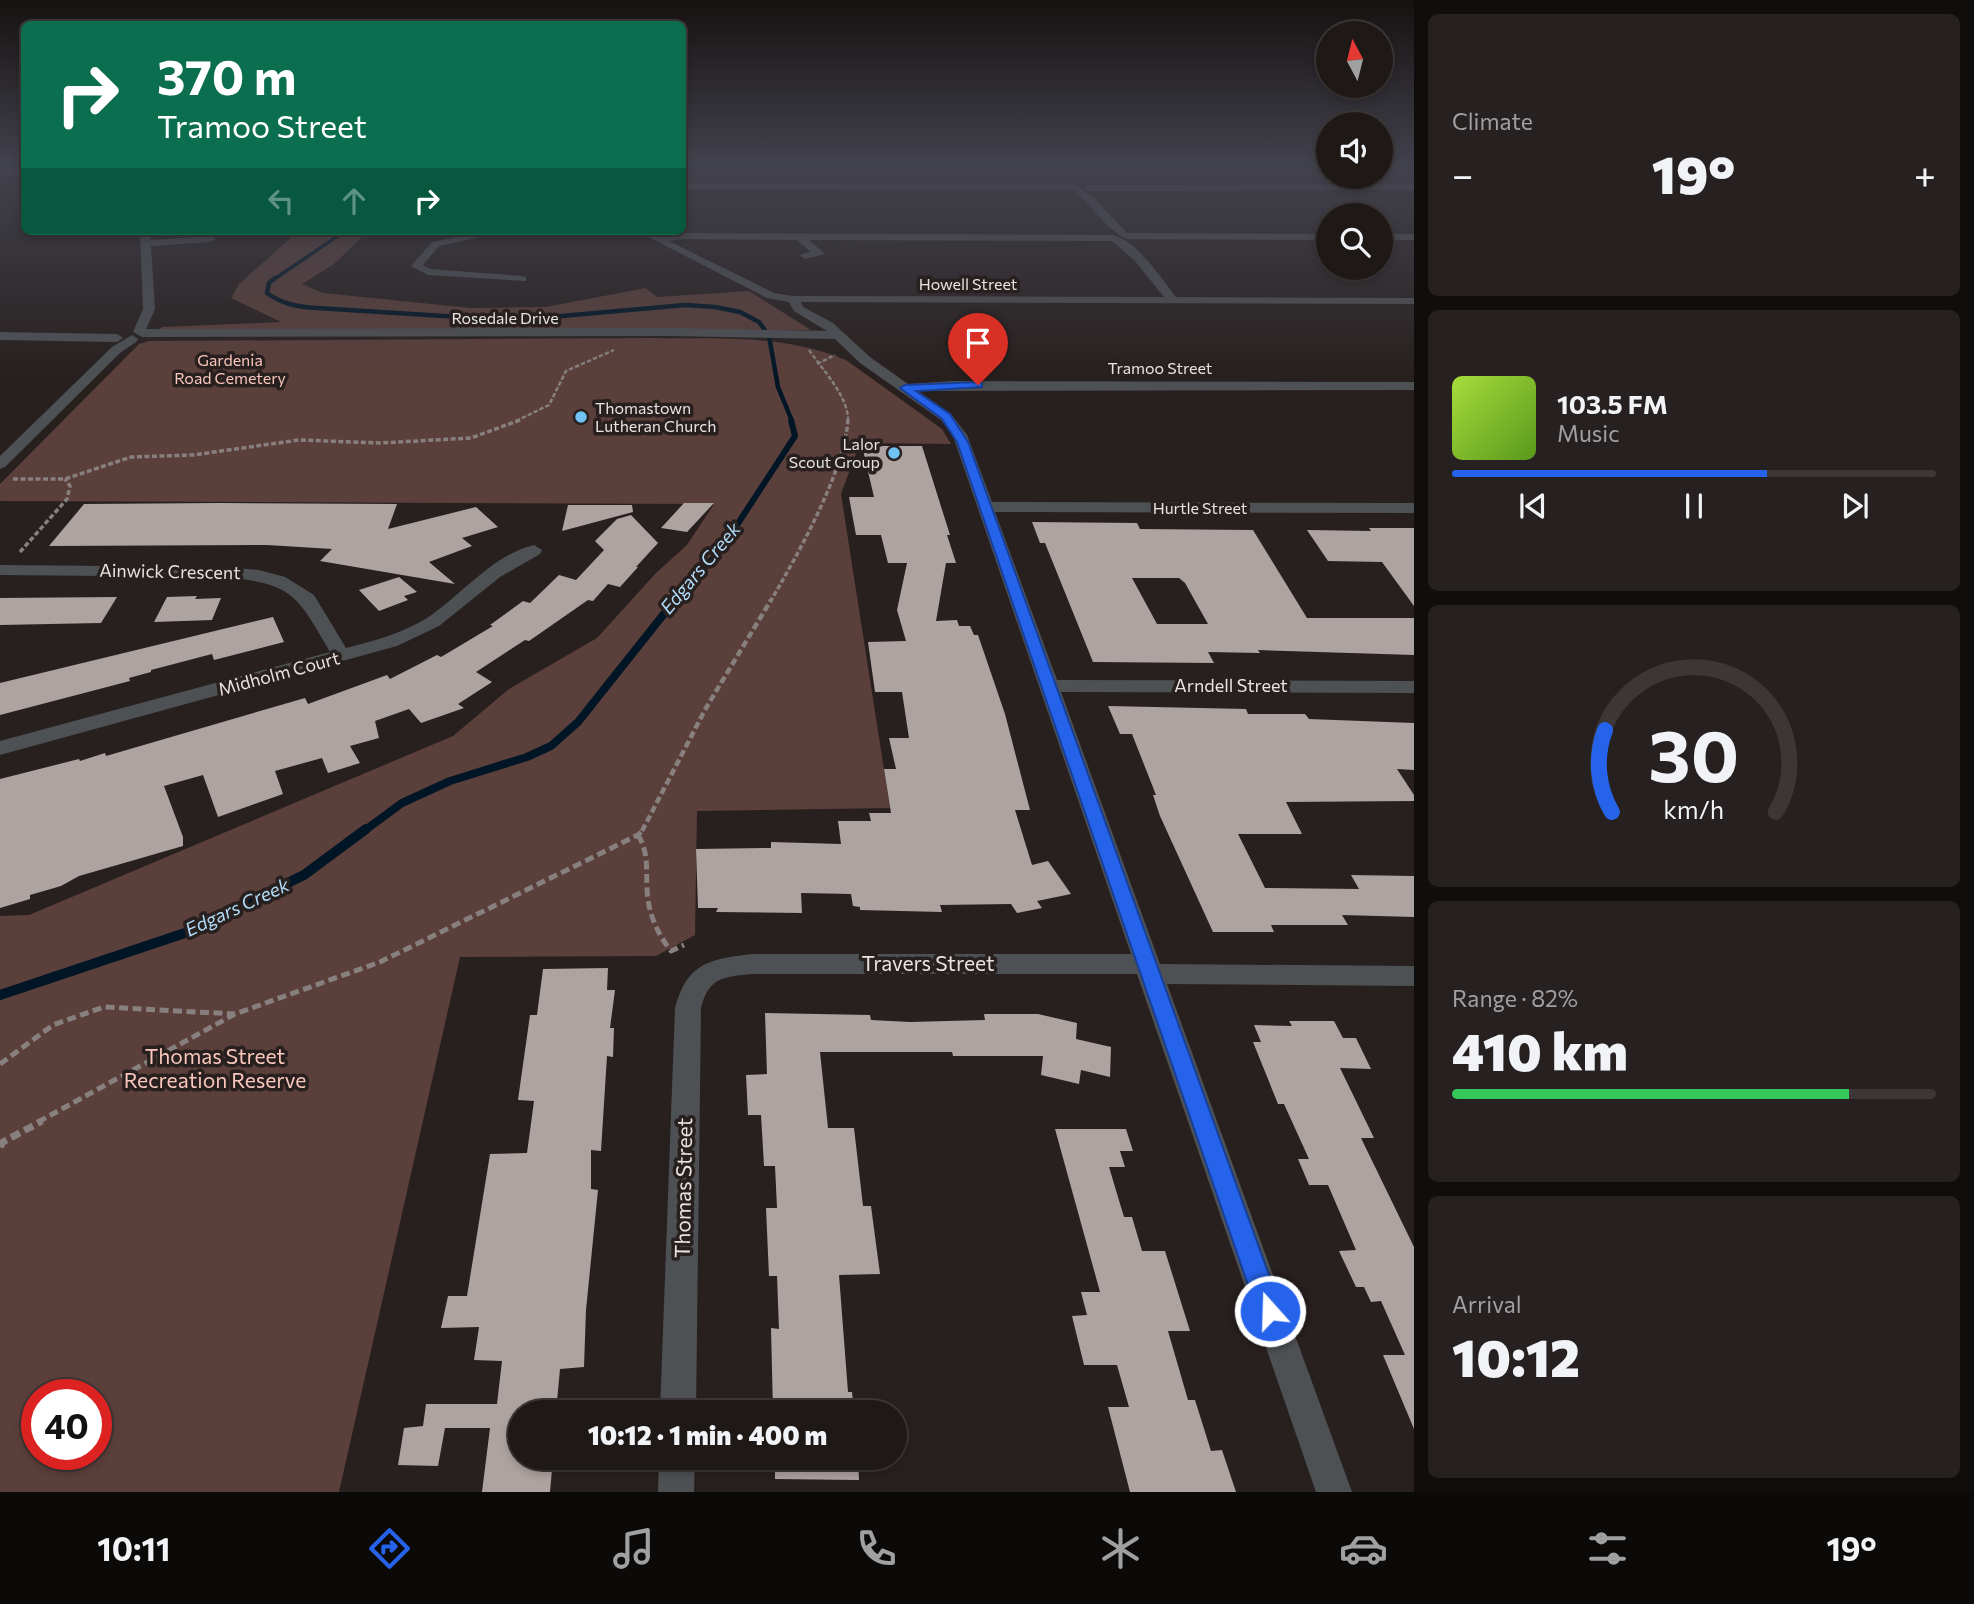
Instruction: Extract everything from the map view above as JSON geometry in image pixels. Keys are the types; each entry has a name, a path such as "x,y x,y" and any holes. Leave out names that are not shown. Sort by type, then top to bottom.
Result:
{"street":[{"path":"0,464 129,336 149,309 146,237 211,239"},
{"path":"474,237 436,244 416,266 422,271 437,273 523,279"},
{"path":"653,237 771,296 793,299 798,309 839,335 865,360 946,417 956,429 1335,1492"},
{"path":"657,239 677,237"},
{"path":"800,237 820,254 805,256"},
{"path":"979,237 1316,237"},
{"path":"1120,237 1167,297"},
{"path":"1393,237 1414,237"},
{"name":"Howell Street","path":"793,299 1143,300 1167,297 1195,300 1414,301"},
{"name":"Rosedale Drive","path":"0,336 668,332 839,335"},
{"name":"Tramoo Street","path":"905,388 951,385 1414,386"},
{"name":"Hurtle Street","path":"985,507 1414,508"},
{"name":"Midholm Court","path":"0,748 390,642 433,622 494,573 534,550"},
{"name":"Ainwick Crescent","path":"7,565 259,575 279,581 309,599 342,657"},
{"name":"Arndell Street","path":"1049,686 1414,687"},
{"name":"Travers Street","path":"711,971 752,964 1414,975"},
{"name":"Thomas Street","path":"678,1400 688,1008 692,991 711,971"},
{"path":"676,1492 677,1470"}],"path":[{"path":"0,1147 3,1142 235,1014 380,962 638,835 644,829 719,685 797,555 837,466 847,430 848,414 840,396 809,351 811,346"},
{"path":"4,479 65,479 131,457 194,455 309,439 430,442 482,435 543,409 549,405 566,371 617,349"},
{"path":"7,565 67,499 70,486 65,479"},
{"path":"638,835 647,848 649,857 647,892 655,928 671,951 684,945"},
{"path":"0,1064 53,1025 104,1007 235,1014"}],"green space":[{"path":"292,237 362,237 334,264 302,284 323,293 471,308 545,307 646,288 657,297 749,291 811,330 157,333 162,327 281,322 231,298 239,284"},
{"name":"Thomas Street Recreation Reserve","path":"653,338 775,342 823,352 846,360 942,429 951,444 860,443 841,494 890,808 697,811 695,935 656,956 460,957 339,1492 0,1492 0,916 29,915 453,736 509,689 597,638 656,573 687,545 714,504 0,501 0,484 139,344 149,341"}],"building":[{"path":"862,446 922,446 956,563 946,563 936,621 957,620 959,626 970,626 974,635 978,635 1005,714 1030,810 1015,810 1032,865 1048,861 1071,894 1037,901 1042,908 1017,913 1011,904 940,905 942,912 860,910 860,907 853,906 851,894 801,893 802,913 716,912 718,908 698,908 696,849 771,848 771,842 841,844 838,821 871,821 869,813 891,813 884,769 896,769 889,738 909,738 902,692 875,692 868,642 906,641 897,610 907,563 888,563 881,535 856,535 849,497 874,497"},
{"path":"684,503 714,503 687,532 661,528"},
{"path":"84,504 397,504 388,529 476,507 498,527 462,538 472,546 429,562 455,584 320,561 332,549 267,545 49,546"},
{"path":"568,505 632,505 633,512 562,531"},
{"path":"631,515 658,543 638,567 620,587 608,584 593,601 588,600 529,641 525,640 476,672 492,682 458,704 464,708 421,723 409,709 375,721 379,738 350,746 360,763 328,773 322,758 275,771 283,794 218,817 203,775 164,786 183,837 183,846 79,876 61,886 30,895 30,899 0,908 0,779 105,753 106,756 305,698 308,704 387,675 390,679 437,655 441,657 493,626 490,625 523,601 530,603 559,575 576,580 604,550 595,541 617,519"},
{"path":"1032,522 1137,523 1140,529 1253,530 1307,618 1414,618 1414,655 1258,650 1260,653 1208,652 1214,663 1093,662 1045,543 1040,543","holes":["1132,578 1179,578 1185,583 1208,624 1157,624"]},
{"path":"1369,528 1414,528 1414,606 1382,562 1328,561 1307,530 1371,531"},
{"path":"399,577 417,592 404,596 408,600 379,611 359,590"},
{"path":"197,596 195,599 221,598 212,620 154,622 167,597"},
{"path":"117,597 101,623 0,625 0,598"},
{"path":"273,617 284,642 214,660 212,654 151,670 129,678 130,681 0,715 0,683"},
{"path":"1108,706 1246,709 1248,714 1305,714 1309,719 1414,723 1414,770 1397,769 1414,795 1414,801 1286,802 1302,834 1238,834 1265,888 1359,889 1351,875 1414,876 1414,917 1342,915 1348,925 1271,925 1274,932 1213,932 1160,816 1153,795 1156,795 1132,734 1120,734"},
{"path":"608,968 607,990 615,990 610,1028 614,1028 613,1057 607,1056 601,1151 591,1150 591,1189 598,1190 586,1310 584,1367 560,1369 557,1400 508,1400 508,1470 552,1470 550,1492 482,1492 490,1428 445,1428 438,1466 398,1465 404,1428 423,1426 426,1404 497,1404 502,1361 474,1360 479,1327 441,1328 448,1296 467,1296 490,1154 527,1153 534,1101 518,1100 530,1015 537,1015 543,969"},
{"path":"765,1013 870,1015 871,1020 910,1022 985,1020 984,1014 1038,1014 1077,1023 1076,1039 1111,1047 1110,1077 1081,1070 1079,1084 1041,1075 1043,1056 953,1056 952,1052 820,1052 828,1128 854,1128 863,1206 871,1206 880,1274 839,1275 848,1392 852,1392 853,1400 773,1400 771,1328 779,1329 777,1276 769,1276 766,1208 777,1208 775,1166 764,1166 761,1115 748,1115 746,1075 767,1074"},
{"path":"1289,1021 1334,1021 1343,1038 1356,1038 1371,1069 1340,1068 1374,1138 1361,1138 1414,1247 1414,1429 1383,1355 1405,1355 1381,1301 1371,1302 1364,1287 1356,1287 1339,1251 1356,1250 1328,1185 1309,1185 1298,1159 1309,1159 1284,1104 1278,1104 1253,1042 1261,1042 1254,1025 1292,1026"},
{"path":"1055,1129 1126,1129 1133,1151 1120,1151 1125,1167 1109,1167 1124,1217 1132,1217 1142,1251 1165,1251 1190,1331 1168,1331 1188,1400 1195,1400 1211,1451 1222,1450 1236,1492 1130,1492 1108,1407 1129,1407 1117,1365 1084,1365 1072,1316 1087,1315 1081,1292 1100,1292"},
{"path":"775,1470 859,1470 859,1480 775,1479"}],"waterway":[{"name":"Edgars Creek","path":"273,280 337,237"},
{"name":"Edgars Creek","path":"275,278 269,283 267,293 284,302 310,308 491,319 539,318 685,305 740,312 759,322 769,336 778,387 792,421"},
{"name":"Edgars Creek","path":"674,602 722,548 795,436 791,420"},
{"name":"Edgars Creek","path":"364,831 402,803 450,781 527,757 551,746 578,722 675,600"},
{"name":"Edgars Creek","path":"0,995 185,933 304,875 366,829"}],"place":[{"name":"Thomastown Lutheran Church","path":"581,417"},
{"name":"Lalor Scout Group","path":"894,453"}],"route":[{"path":"978,385 905,388 946,417 963,442 1270,1311"}],"park label":[{"name":"Gardenia Road Cemetery","path":"230,369"}]}
